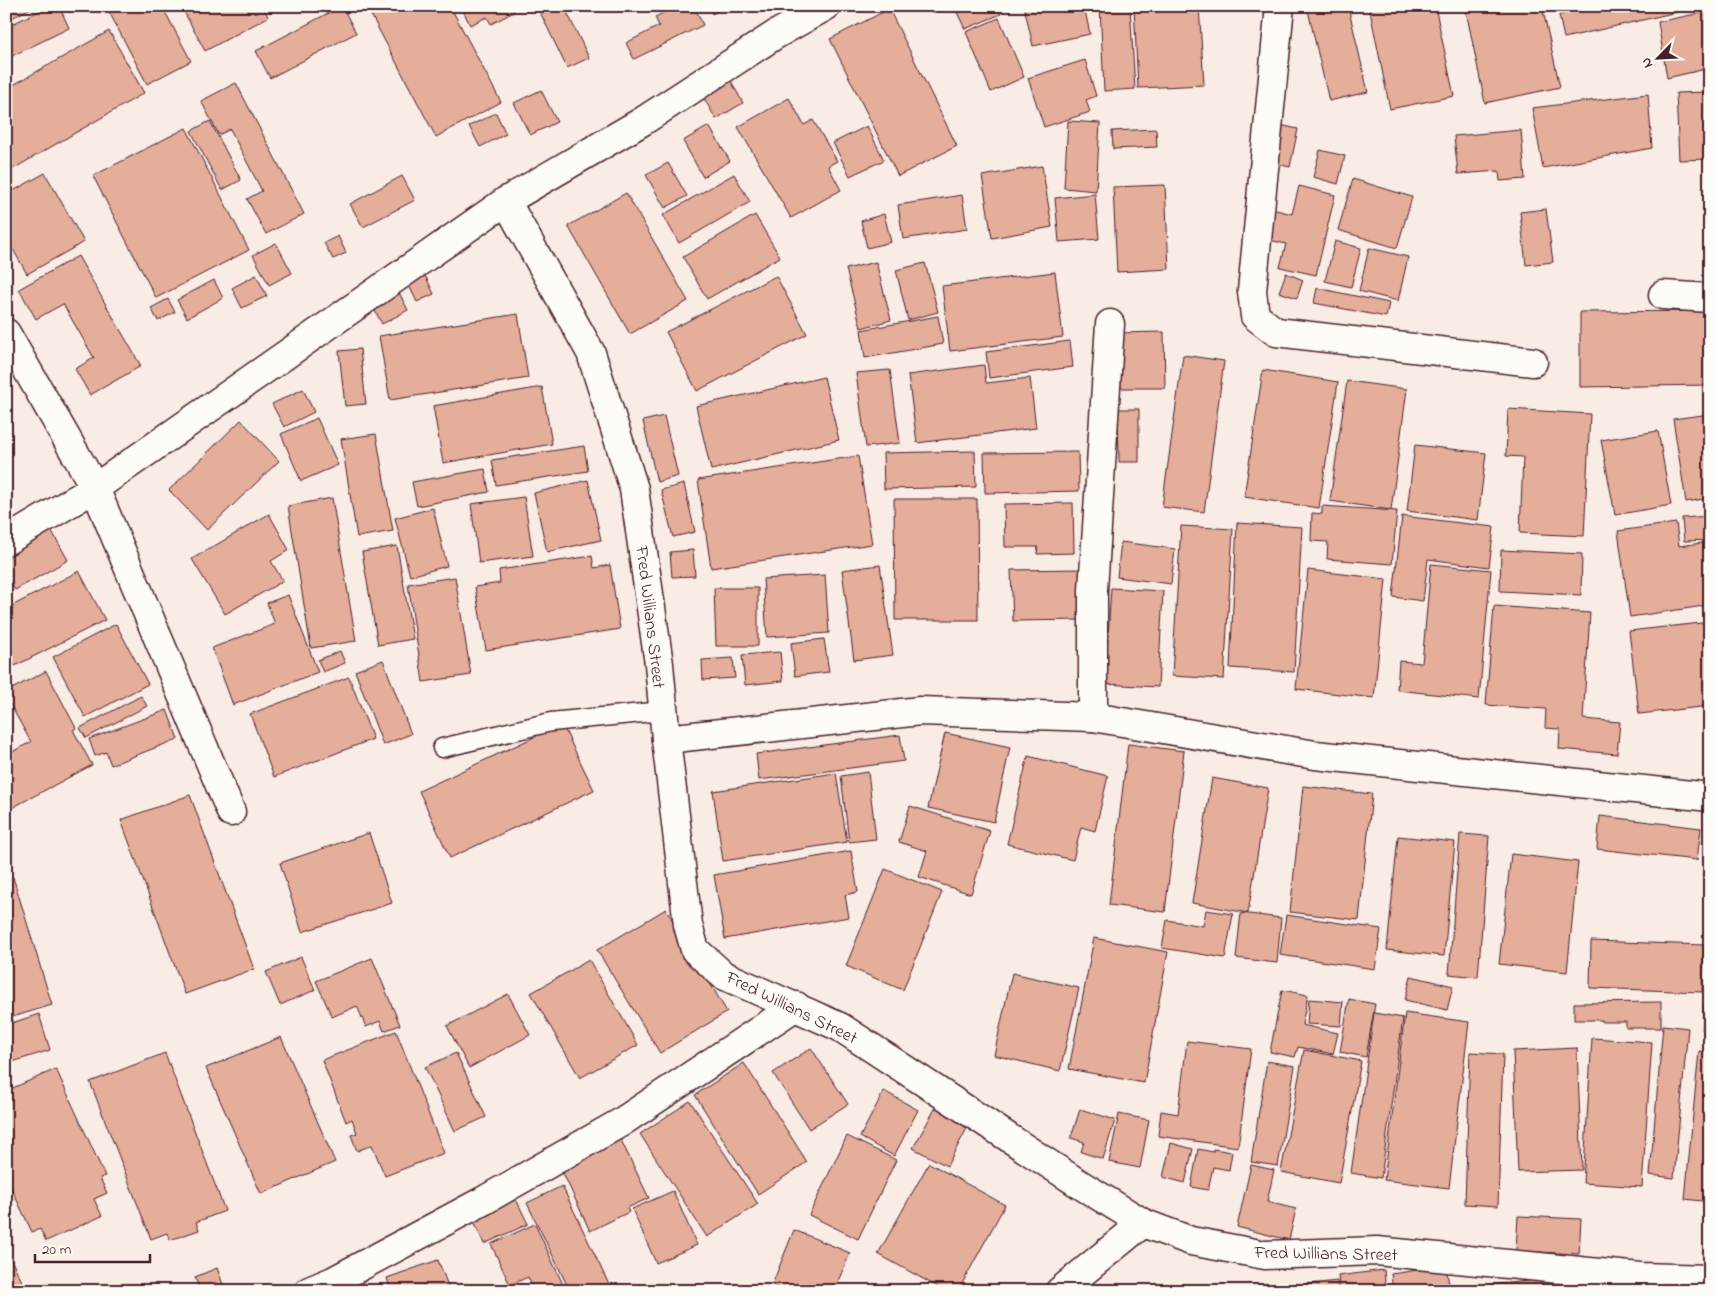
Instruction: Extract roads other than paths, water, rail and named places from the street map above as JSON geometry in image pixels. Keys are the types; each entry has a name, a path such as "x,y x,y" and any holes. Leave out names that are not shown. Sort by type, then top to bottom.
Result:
{"street":[{"path":"6,541 95,488 506,201 643,122 774,35 826,6"},
{"path":"1280,6 1252,291 1255,316 1276,332 1533,362"},
{"name":"Fred Willians Street","path":"506,201 591,353 634,489 658,655 688,925 695,950 723,975 840,1027 1073,1180 1143,1223 1191,1241 1265,1255 1377,1251 1640,1277 1710,1279"},
{"path":"1663,295 1710,298"},
{"path":"1093,717 1092,590 1110,324"},
{"path":"6,333 95,488 231,812"},
{"path":"666,739 920,711 1093,717 1315,755 1710,797"},
{"path":"309,1291 333,1281 483,1201 620,1123 796,1006"},
{"path":"1060,1291 1143,1223"}],"lane":[{"path":"442,748 551,722 663,711"}]}
